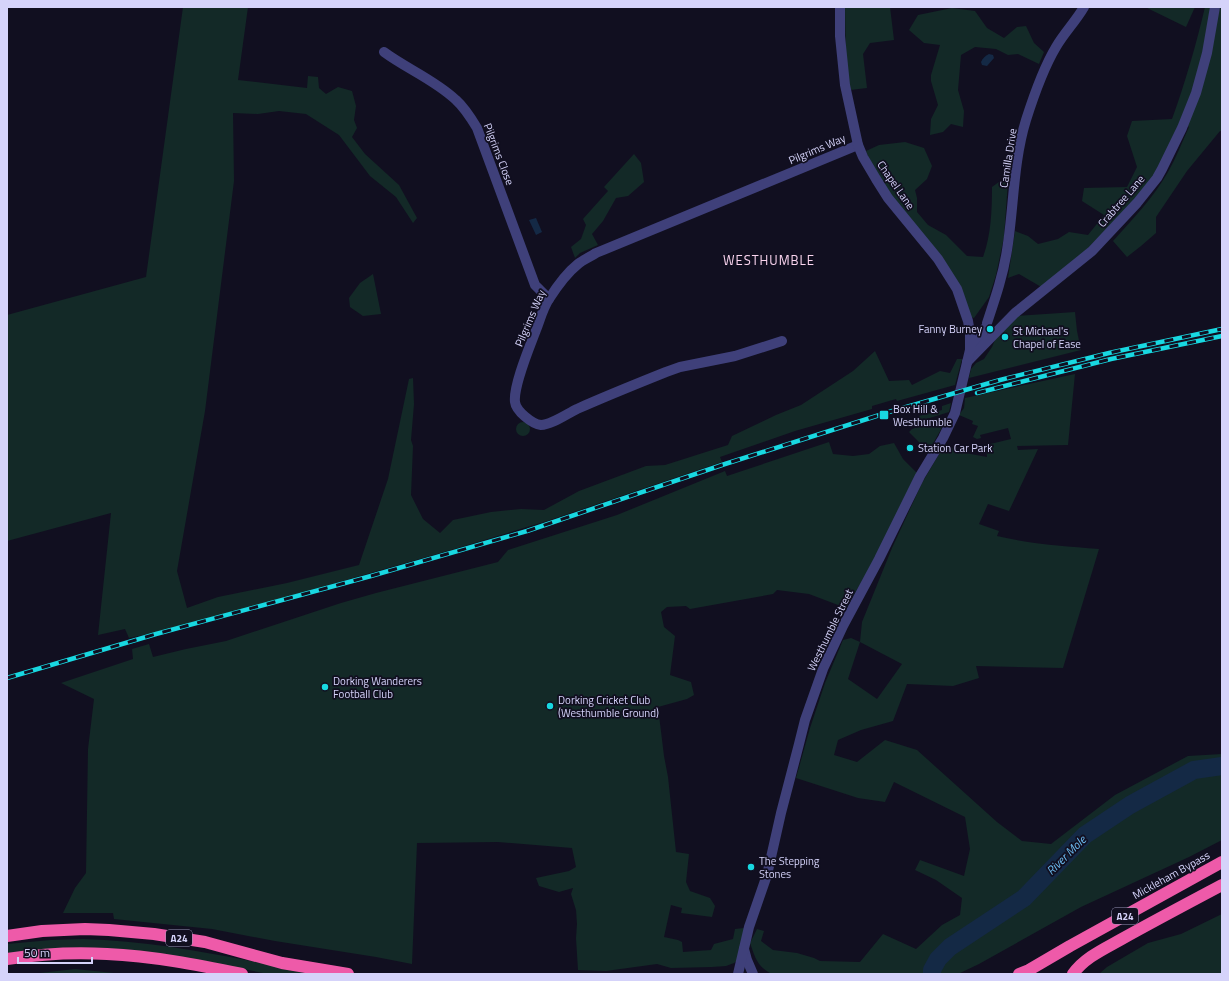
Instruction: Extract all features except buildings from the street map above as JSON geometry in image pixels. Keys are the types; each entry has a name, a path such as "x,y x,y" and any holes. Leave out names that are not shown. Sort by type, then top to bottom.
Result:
{"highway":[{"name":"Mickleham Bypass","path":"1029,973 1070,946 1222,862"},
{"name":"A24","path":"1073,974 1076,969 1092,956 1222,885"},
{"name":"A24","path":"7,936 42,931 85,929 154,934 205,942 282,963 348,974"},
{"name":"A24","path":"7,959 87,953 108,954 170,961 242,974"}],"street":[{"name":"Chapel Lane","path":"840,7 840,36 845,85 858,145 866,162 888,198 938,259 957,289 968,321 970,333 970,350 967,362"},
{"name":"Camilla Drive","path":"970,350 979,339 986,326 1004,271 1021,140 1026,120 1046,64 1063,35 1084,7"},
{"name":"Crabtree Lane","path":"967,362 1015,313 1092,251 1137,203 1157,178 1182,128 1196,92 1208,53 1215,7"},
{"name":"Pilgrims Close","path":"384,52 396,61 432,82 456,100 477,128 535,285 549,299"},
{"name":"Pilgrims Way","path":"782,341 735,356 680,367 576,410 544,425 538,424 527,418 517,409 515,403 519,378 549,299 561,282 578,264 596,253 858,145"},
{"name":"Westhumble Street","path":"730,974 738,970 749,927 767,875 791,773 806,720 823,669 843,626 879,559 920,476 943,438 957,408 967,362"},
{"name":"Westhumble Street","path":"744,947 746,960 753,974"}],"green space":[{"path":"183,7 248,7 238,80 307,88 308,76 318,77 319,88 326,94 338,87 352,91 356,106 354,120 357,128 352,137 365,154 399,185 417,218 413,223 396,197 370,176 339,135 306,114 279,111 258,114 233,113 234,181 205,411 177,571 187,608 218,597 287,583 359,565 388,479 409,379 413,378 414,404 411,440 413,446 411,495 423,519 440,533 453,520 491,512 521,509 544,510 579,491 646,466 665,465 728,445 732,436 801,405 853,371 875,351 889,381 909,380 912,385 940,371 950,373 957,359 962,359 955,385 897,401 896,399 872,406 872,409 795,431 720,457 722,462 547,521 458,548 276,600 148,634 129,638 125,629 98,635 111,513 7,541 7,315 146,277"},
{"path":"845,7 890,7 894,40 870,43 863,54 867,88 850,90 846,69"},
{"path":"1145,7 1195,7 1186,27"},
{"path":"1205,7 1222,7 1222,131 1220,131 1187,171 1156,217 1156,233 1127,257 1113,241 1149,199 1168,172 1189,127 1181,123 1158,171 1133,202 1086,250 1043,288 1019,274 1008,278 1015,231 1028,236 1038,244 1058,239 1069,232 1088,235 1104,215 1082,201 1084,188 1127,187 1137,167 1127,136 1132,121 1172,119 1190,64"},
{"path":"952,8 975,11 987,28 1004,38 1017,27 1026,26 1034,43 1044,52 1039,64 1018,54 1008,55 996,49 975,47 961,55 958,90 964,111 963,127 951,124 943,132 930,135 931,119 938,105 931,81 931,75 940,45 924,43 909,30 918,15"},
{"path":"905,142 924,148 932,166 927,179 915,190 917,198 917,212 928,225 946,235 967,256 983,257 989,232 992,187 1003,179 1008,181 1004,237 996,275 989,297 974,318 970,317 871,164 866,151 879,145"},
{"path":"634,154 641,163 644,182 628,196 616,198 603,221 592,234 598,245 580,253 575,258 571,247 581,239 586,225 583,219 608,191 604,187"},
{"path":"373,274 381,314 363,316 350,307 349,298 360,283"},
{"path":"1075,312 1081,350 969,378 971,369 976,363 984,359 995,340 1015,316"},
{"path":"1075,374 1068,445 1017,446 1018,450 1038,449 1009,511 988,504 979,524 999,531 997,536 1010,539 1099,549 1063,668 976,666 979,678 953,686 907,684 893,721 861,730 838,740 834,755 857,762 885,740 917,750 997,822 1022,841 1051,844 1115,795 1188,756 1222,754 1222,840 1081,907 979,964 958,974 772,974 760,965 755,957 750,943 757,929 764,931 761,941 773,950 797,953 820,961 860,962 883,934 916,949 942,925 960,915 962,898 936,880 915,870 920,860 964,876 970,849 965,817 894,782 885,802 858,798 796,778 810,728 825,683 843,640 851,638 860,642 862,622 892,548 922,483 945,444 960,452 987,457 986,445 1011,439 1008,428 980,435 981,438 977,439 973,437 978,426 972,424 973,421 959,415 964,408 965,398","holes":["860,642 902,664 877,699 848,679"]},
{"path":"951,403 949,412 920,421 919,416 942,410 942,406"},
{"path":"948,417 927,454 918,441 909,432 912,429"},
{"path":"523,422 528,424 530,429 528,434 523,436 518,434 516,429 518,424"},
{"path":"829,442 833,454 853,456 869,454 880,446 894,443 903,459 918,474 878,554 846,608 809,594 777,590 773,594 690,609 686,606 667,607 661,612 664,627 675,636 670,675 691,682 694,695 687,699 658,707 668,777 676,852 689,854 686,882 690,891 710,898 715,906 712,917 681,913 682,908 671,905 664,937 682,942 683,952 711,950 714,944 733,939 735,929 744,928 738,960 734,963 726,966 712,967 671,968 657,964 606,971 578,970 576,910 571,894 573,888 559,892 539,886 536,878 569,871 576,867 572,848 498,842 417,843 412,964 212,929 114,919 113,913 63,913 75,888 86,873 88,749 94,699 61,683 133,659 132,649 149,644 153,657 226,641 341,603 498,562 508,550 617,515 725,471 727,476"},
{"path":"1222,914 1222,974 1099,974 1107,967 1148,943 1181,934"},
{"path":"83,939 143,943 173,947 320,974 268,974 204,961 7,954 7,944"},
{"path":"75,969 114,973 120,974 31,974"}],"water":[{"path":"989,54 993,55 994,58 987,66 982,65 981,62 985,56"},
{"path":"536,218 542,232 536,235 529,220"}],"waterway":[{"name":"River Mole","path":"932,974 932,970 938,959 950,947 1024,898 1085,835 1130,805 1194,770 1222,766"}],"railway":[{"path":"7,678 156,634 371,576 527,531 725,464 889,412 1000,380 1109,353 1222,329"},
{"path":"977,393 1111,359 1222,336"}],"place":[{"name":"Fanny Burney","path":"990,329"},
{"name":"St Michael's Chapel of Ease","path":"1005,337"},
{"name":"Box Hill & Westhumble","path":"884,415"},
{"name":"Station Car Park","path":"910,448"},
{"name":"Dorking Wanderers Football Club","path":"325,687"},
{"name":"Dorking Cricket Club (Westhumble Ground)","path":"550,706"},
{"name":"The Stepping Stones","path":"751,867"}],"district":[{"name":"WESTHUMBLE","path":"769,260"}]}
